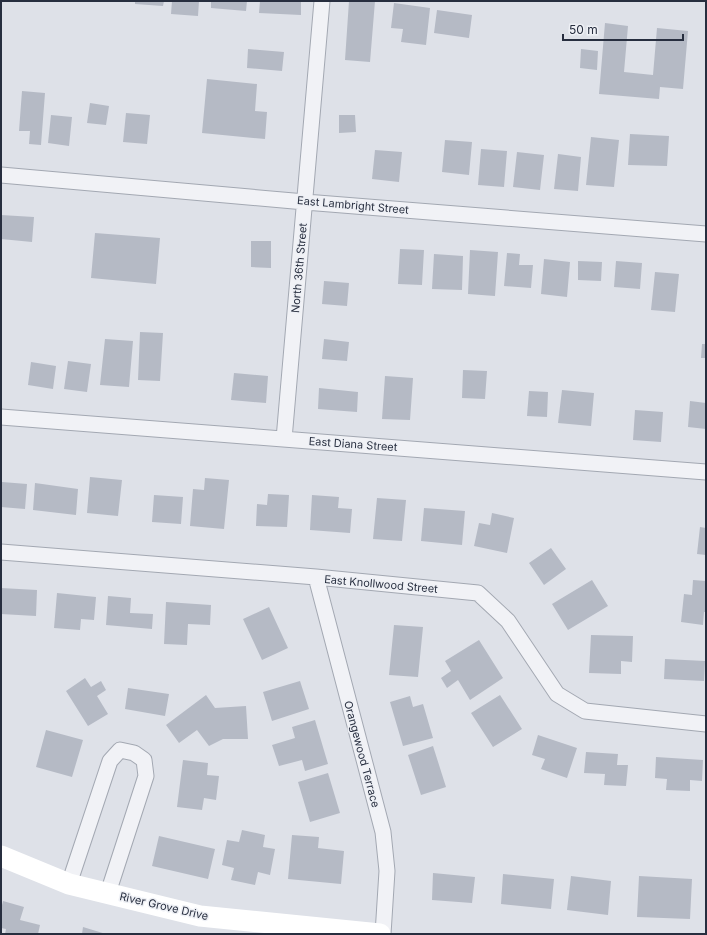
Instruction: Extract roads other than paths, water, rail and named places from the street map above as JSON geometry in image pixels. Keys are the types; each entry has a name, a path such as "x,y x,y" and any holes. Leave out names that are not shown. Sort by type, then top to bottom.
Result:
{"street":[{"name":"North 36th Street","path":"284,439 322,1"},
{"name":"East Lambright Street","path":"1,175 305,202 706,234"},
{"name":"East Diana Street","path":"1,417 706,472"},
{"name":"East Knollwood Street","path":"1,552 316,577 478,593 508,621 557,694 585,711 706,724"},
{"name":"Orangewood Terrace","path":"316,577 383,832 387,871 383,934"},
{"path":"69,884 110,761 120,750 134,753 144,760 146,776 108,893"},
{"name":"River Grove Drive","path":"1,856 69,884 200,916 380,934"}]}
